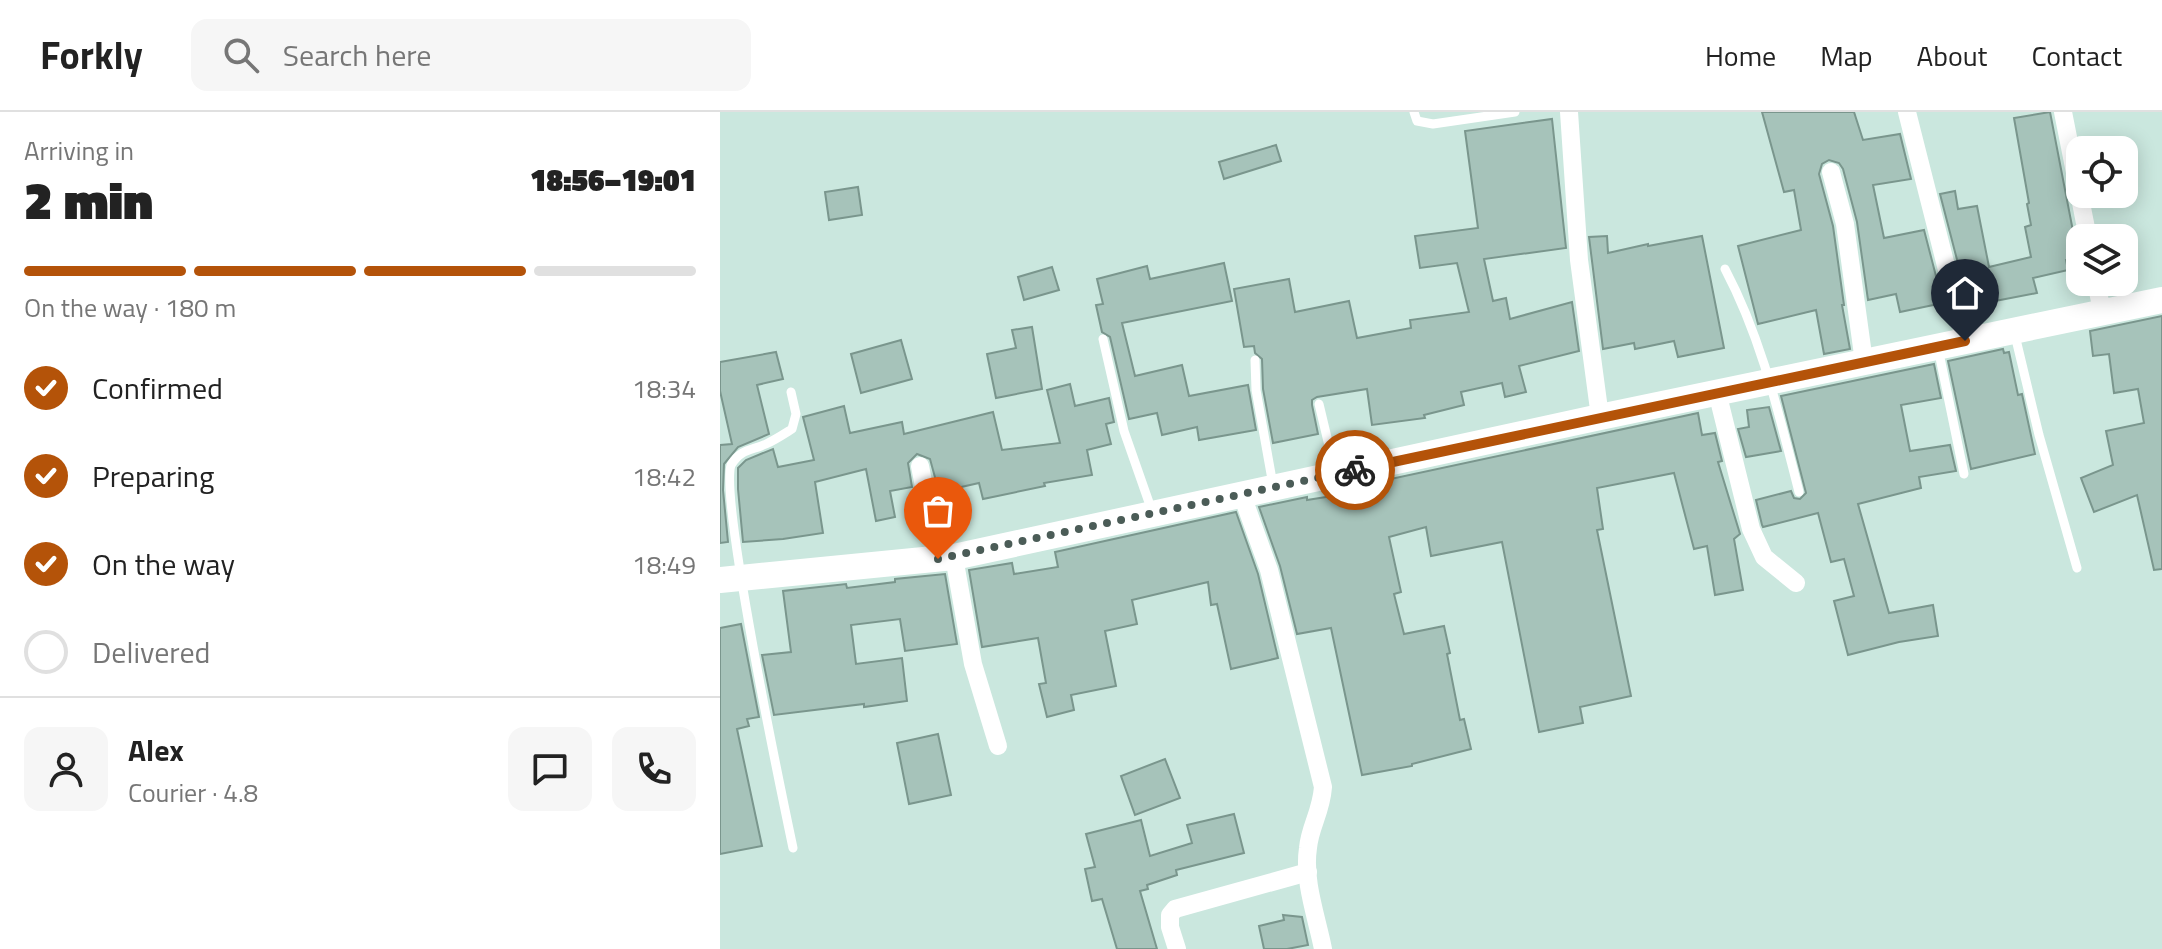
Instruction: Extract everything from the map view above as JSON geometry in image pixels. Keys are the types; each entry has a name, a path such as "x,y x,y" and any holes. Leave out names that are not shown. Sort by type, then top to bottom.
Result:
{"main road":[{"path":"728,578 946,558 2162,300"}],"street":[{"path":"1569,112 1579,260 1600,417"},
{"path":"1907,112 1965,341"},
{"path":"2063,112 2085,224"},
{"path":"1831,172 1845,224 1864,362"},
{"path":"2099,296 2102,311"},
{"path":"1717,392 1751,529 1764,557 1796,583"},
{"path":"920,466 998,746"},
{"path":"1242,495 1269,570 1323,787 1322,808 1308,848 1308,872 1323,949"},
{"path":"1177,949 1170,927 1170,915 1175,909 1308,872"}],"lane":[{"path":"1414,112 1417,121 1433,124 1515,112"},
{"path":"1725,269 1752,327 1771,381 1799,492"},
{"path":"2014,331 2039,435 2077,568"},
{"path":"1103,339 1124,431 1153,514"},
{"path":"1938,347 1964,474"},
{"path":"1255,360 1256,390 1273,488"},
{"path":"791,392 796,414 792,429 765,444 744,449 729,468 726,499 728,578 793,848"},
{"path":"1319,404 1336,474"}],"building":[{"path":"1762,112 1854,112 1863,140 1900,134 1911,179 1873,185 1884,238 1924,230 1943,303 1900,312 1896,294 1868,300 1857,222 1843,169 1839,163 1829,160 1822,164 1819,174 1833,226 1850,349 1824,354 1816,310 1758,324 1738,246 1801,230 1794,190 1784,192"},
{"path":"2050,112 2066,208 2072,224 2066,224 2066,270 2033,278 2037,293 1969,306 1940,194 1955,191 1958,209 1977,206 1989,267 2031,257 2025,227 2031,225 2029,203 2014,118"},
{"path":"1552,119 1566,248 1484,259 1493,301 1506,298 1510,319 1572,302 1579,351 1519,366 1526,392 1505,397 1502,383 1461,392 1464,405 1424,415 1425,418 1372,425 1367,389 1317,397 1312,400 1312,405 1318,434 1273,443 1263,389 1262,359 1255,353 1254,346 1244,347 1234,289 1289,279 1295,312 1349,301 1357,338 1411,328 1410,320 1469,312 1457,263 1420,268 1415,236 1478,228 1465,131"},
{"path":"1276,145 1281,161 1224,179 1219,162"},
{"path":"858,187 862,215 829,220 825,192"},
{"path":"1607,236 1608,253 1702,236 1724,348 1678,357 1674,341 1635,349 1634,343 1603,349 1589,237"},
{"path":"1224,263 1232,301 1122,323 1135,376 1182,365 1189,396 1248,385 1256,430 1199,440 1197,427 1162,435 1157,413 1129,419 1110,337 1102,332 1096,305 1103,304 1097,279 1147,266 1150,279"},
{"path":"1052,267 1059,290 1024,300 1018,277"},
{"path":"2162,316 2162,569 2154,570 2137,495 2094,512 2081,478 2113,465 2106,431 2144,423 2138,389 2114,393 2109,354 2093,356 2090,331"},
{"path":"1032,327 1042,389 996,398 987,354 1016,348 1012,330"},
{"path":"901,340 912,379 861,393 851,354"},
{"path":"2003,349 2004,353 2009,352 2018,395 2022,394 2035,454 1971,469 1948,361"},
{"path":"776,352 783,379 757,385 769,434 738,447 724,464 728,542 720,543 720,445 732,444 720,391 720,362"},
{"path":"1934,364 1941,398 1901,405 1910,451 1950,445 1956,471 1919,477 1921,488 1858,504 1889,613 1933,605 1938,636 1848,655 1834,601 1854,596 1844,559 1831,562 1818,513 1762,525 1756,500 1791,491 1794,498 1800,499 1806,493 1781,396"},
{"path":"1070,384 1075,406 1109,398 1114,422 1106,424 1111,444 1087,450 1092,475 1044,483 1045,486 983,499 979,483 939,492 930,459 917,454 908,463 912,487 890,491 895,517 876,521 866,469 815,482 823,533 743,542 738,468 746,460 773,449 778,467 814,460 803,417 844,406 850,433 902,422 904,434 993,412 1002,450 1060,443 1047,390"},
{"path":"1769,407 1781,451 1746,457 1738,429 1749,427 1747,410"},
{"path":"1698,413 1702,435 1715,433 1722,461 1718,462 1740,534 1734,539 1743,590 1715,595 1707,546 1694,549 1674,473 1597,488 1603,529 1597,530 1631,696 1580,707 1583,723 1539,732 1502,542 1431,556 1426,527 1389,537 1401,592 1394,594 1404,634 1444,626 1460,720 1464,719 1471,749 1412,766 1362,775 1331,628 1297,634 1280,566 1259,507 1307,497 1307,500 1345,494 1344,489"},
{"path":"1236,512 1258,574 1278,658 1231,669 1217,604 1211,605 1208,582 1132,600 1137,624 1105,631 1116,686 1071,695 1074,710 1047,717 1039,684 1046,683 1038,638 982,647 969,570 1012,563 1014,574 1058,567 1055,552"},
{"path":"945,574 957,644 905,651 900,619 851,625 856,664 902,658 907,701 774,715 762,655 791,652 783,591 846,584 847,588"},
{"path":"741,624 759,717 747,719 749,726 737,729 762,846 720,854 720,628"},
{"path":"938,734 951,795 909,804 897,743"},
{"path":"1165,759 1180,798 1135,815 1121,776"},
{"path":"1234,814 1244,853 1176,870 1177,875 1147,885 1148,889 1140,891 1157,949 1117,949 1102,899 1092,901 1085,869 1095,867 1086,834 1141,820 1150,856 1192,843 1187,825"},
{"path":"1283,915 1302,917 1308,945 1264,949 1259,926 1284,920"}],"way so far":[{"path":"938,559 1355,470"}],"route":[{"path":"1355,470 1965,341"}]}
